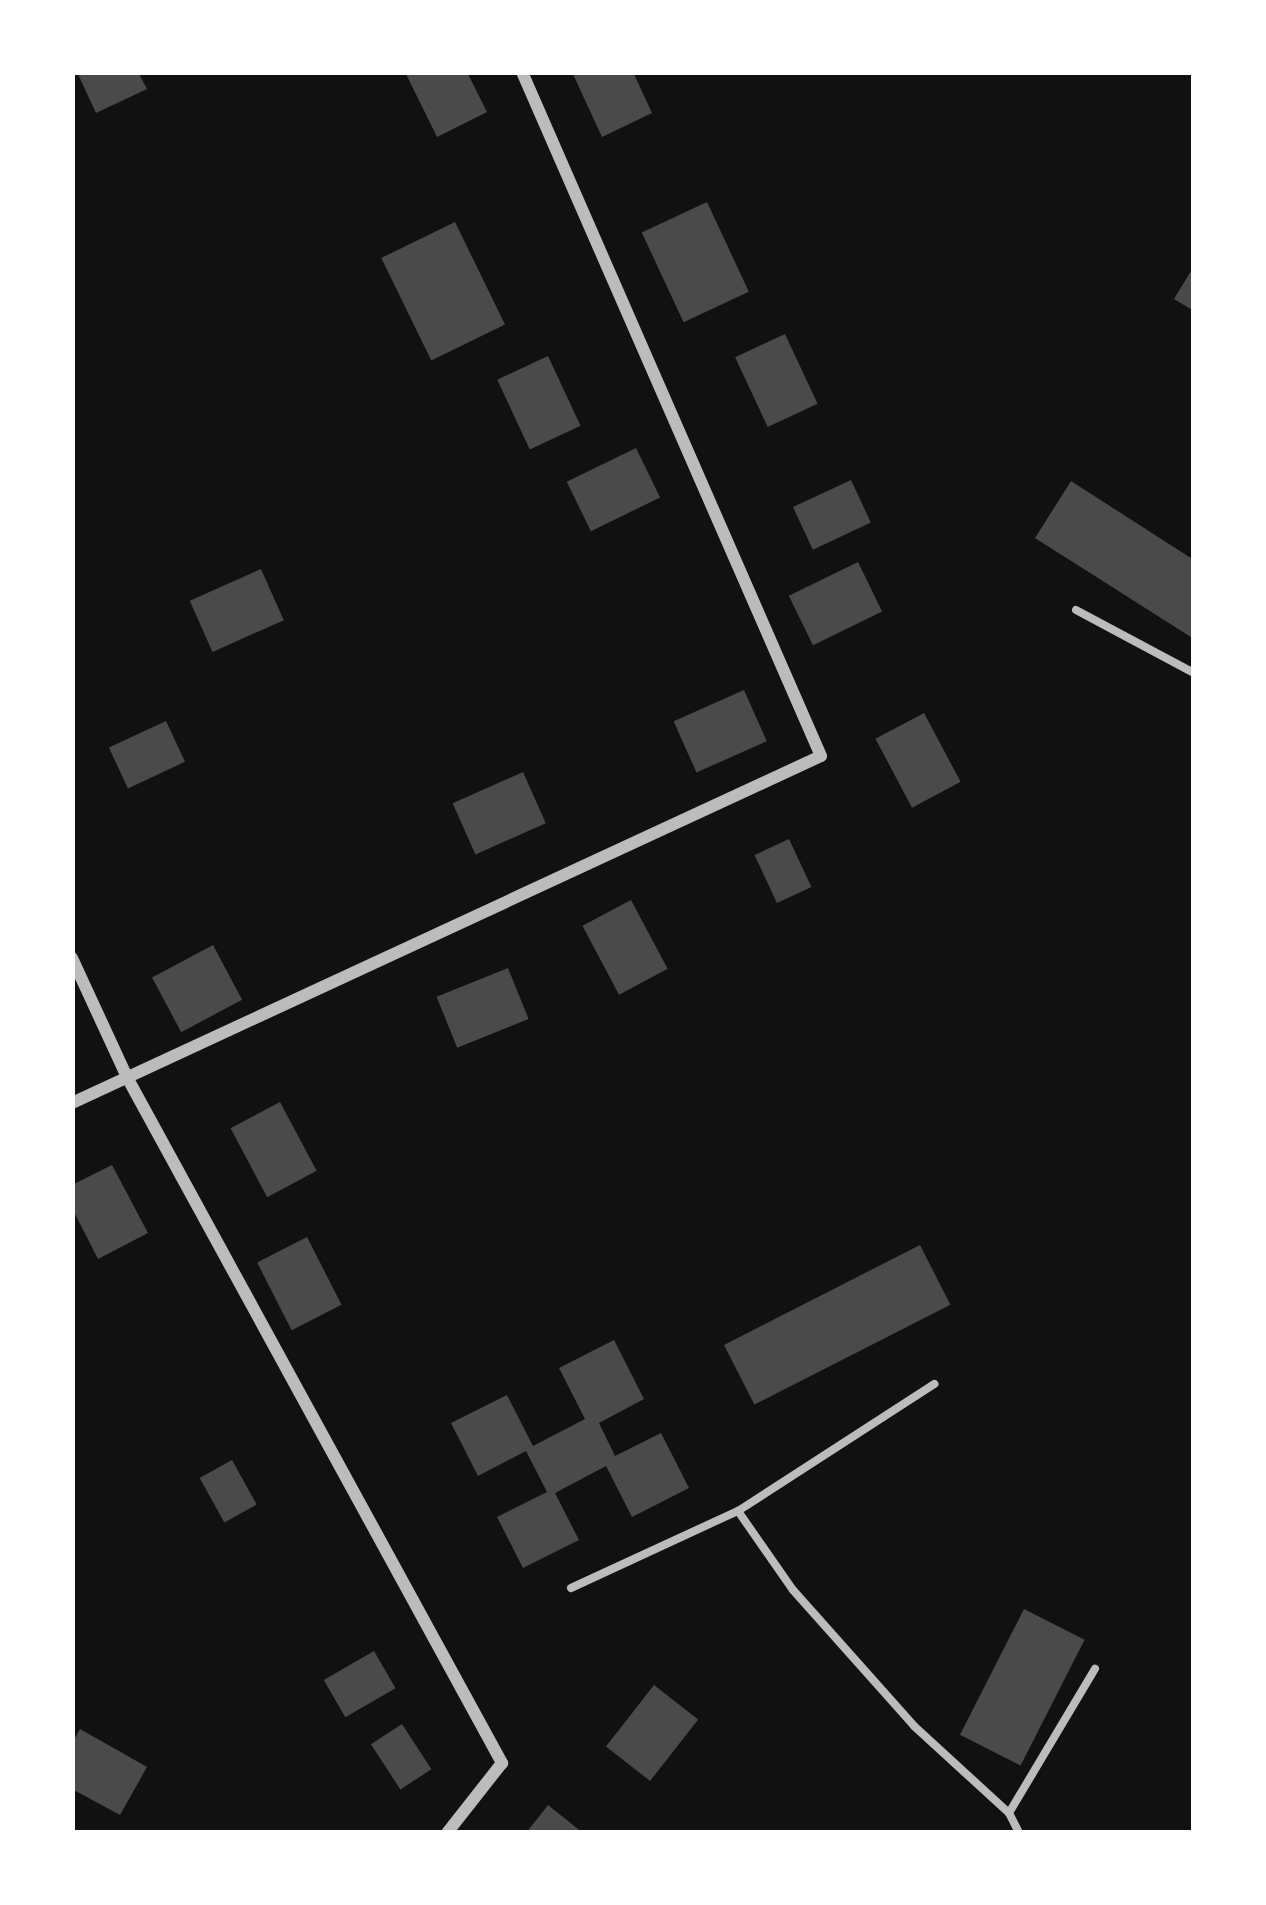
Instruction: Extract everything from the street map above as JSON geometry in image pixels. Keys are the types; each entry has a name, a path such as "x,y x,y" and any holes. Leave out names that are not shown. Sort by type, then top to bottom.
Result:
{"street":[{"path":"72,1103 821,756 522,72"},
{"path":"72,958 128,1079 502,1763 447,1833"}],"lane":[{"path":"1076,610 1194,673"},
{"path":"571,1588 737,1511 934,1384"},
{"path":"737,1511 793,1590 914,1726 1009,1813 1019,1833"},
{"path":"1009,1813 1095,1670"}],"building":[{"path":"77,72 138,72 147,89 96,113"},
{"path":"405,72 467,72 487,112 437,137"},
{"path":"572,72 633,72 652,113 602,137"},
{"path":"707,202 749,292 684,322 642,232"},
{"path":"455,222 505,324 431,360 381,258"},
{"path":"1194,266 1194,311 1174,299"},
{"path":"785,334 818,404 768,427 735,357"},
{"path":"548,356 581,426 530,449 497,380"},
{"path":"636,448 660,497 591,531 567,482"},
{"path":"851,480 871,523 813,550 793,507"},
{"path":"1071,481 1194,560 1194,639 1035,538"},
{"path":"858,562 882,611 813,645 789,596"},
{"path":"261,569 284,620 213,652 190,601"},
{"path":"744,690 767,741 696,772 674,721"},
{"path":"924,713 961,782 912,808 875,739"},
{"path":"166,721 185,762 128,788 109,748"},
{"path":"523,772 546,823 475,854 453,803"},
{"path":"789,839 811,887 777,903 755,855"},
{"path":"631,900 668,969 619,995 582,926"},
{"path":"213,945 242,1000 181,1032 152,977"},
{"path":"508,968 529,1019 457,1048 437,997"},
{"path":"280,1102 317,1171 267,1197 231,1128"},
{"path":"112,1165 148,1233 98,1259 72,1208 72,1185"},
{"path":"307,1237 342,1305 292,1330 257,1262"},
{"path":"920,1245 950,1305 754,1405 724,1345"},
{"path":"614,1340 644,1399 599,1423 615,1456 661,1433 689,1488 632,1517 606,1466 555,1493 579,1540 523,1568 497,1517 547,1492 526,1451 478,1476 451,1423 507,1395 533,1446 585,1419 559,1368"},
{"path":"232,1460 257,1505 224,1523 200,1478"},
{"path":"1024,1609 1085,1640 1021,1766 960,1735"},
{"path":"374,1651 396,1688 345,1717 324,1680"},
{"path":"654,1685 698,1719 650,1781 606,1746"},
{"path":"402,1724 431,1769 400,1789 371,1744"},
{"path":"80,1729 147,1767 120,1815 72,1789 72,1743"},
{"path":"548,1805 583,1833 526,1833"}]}
